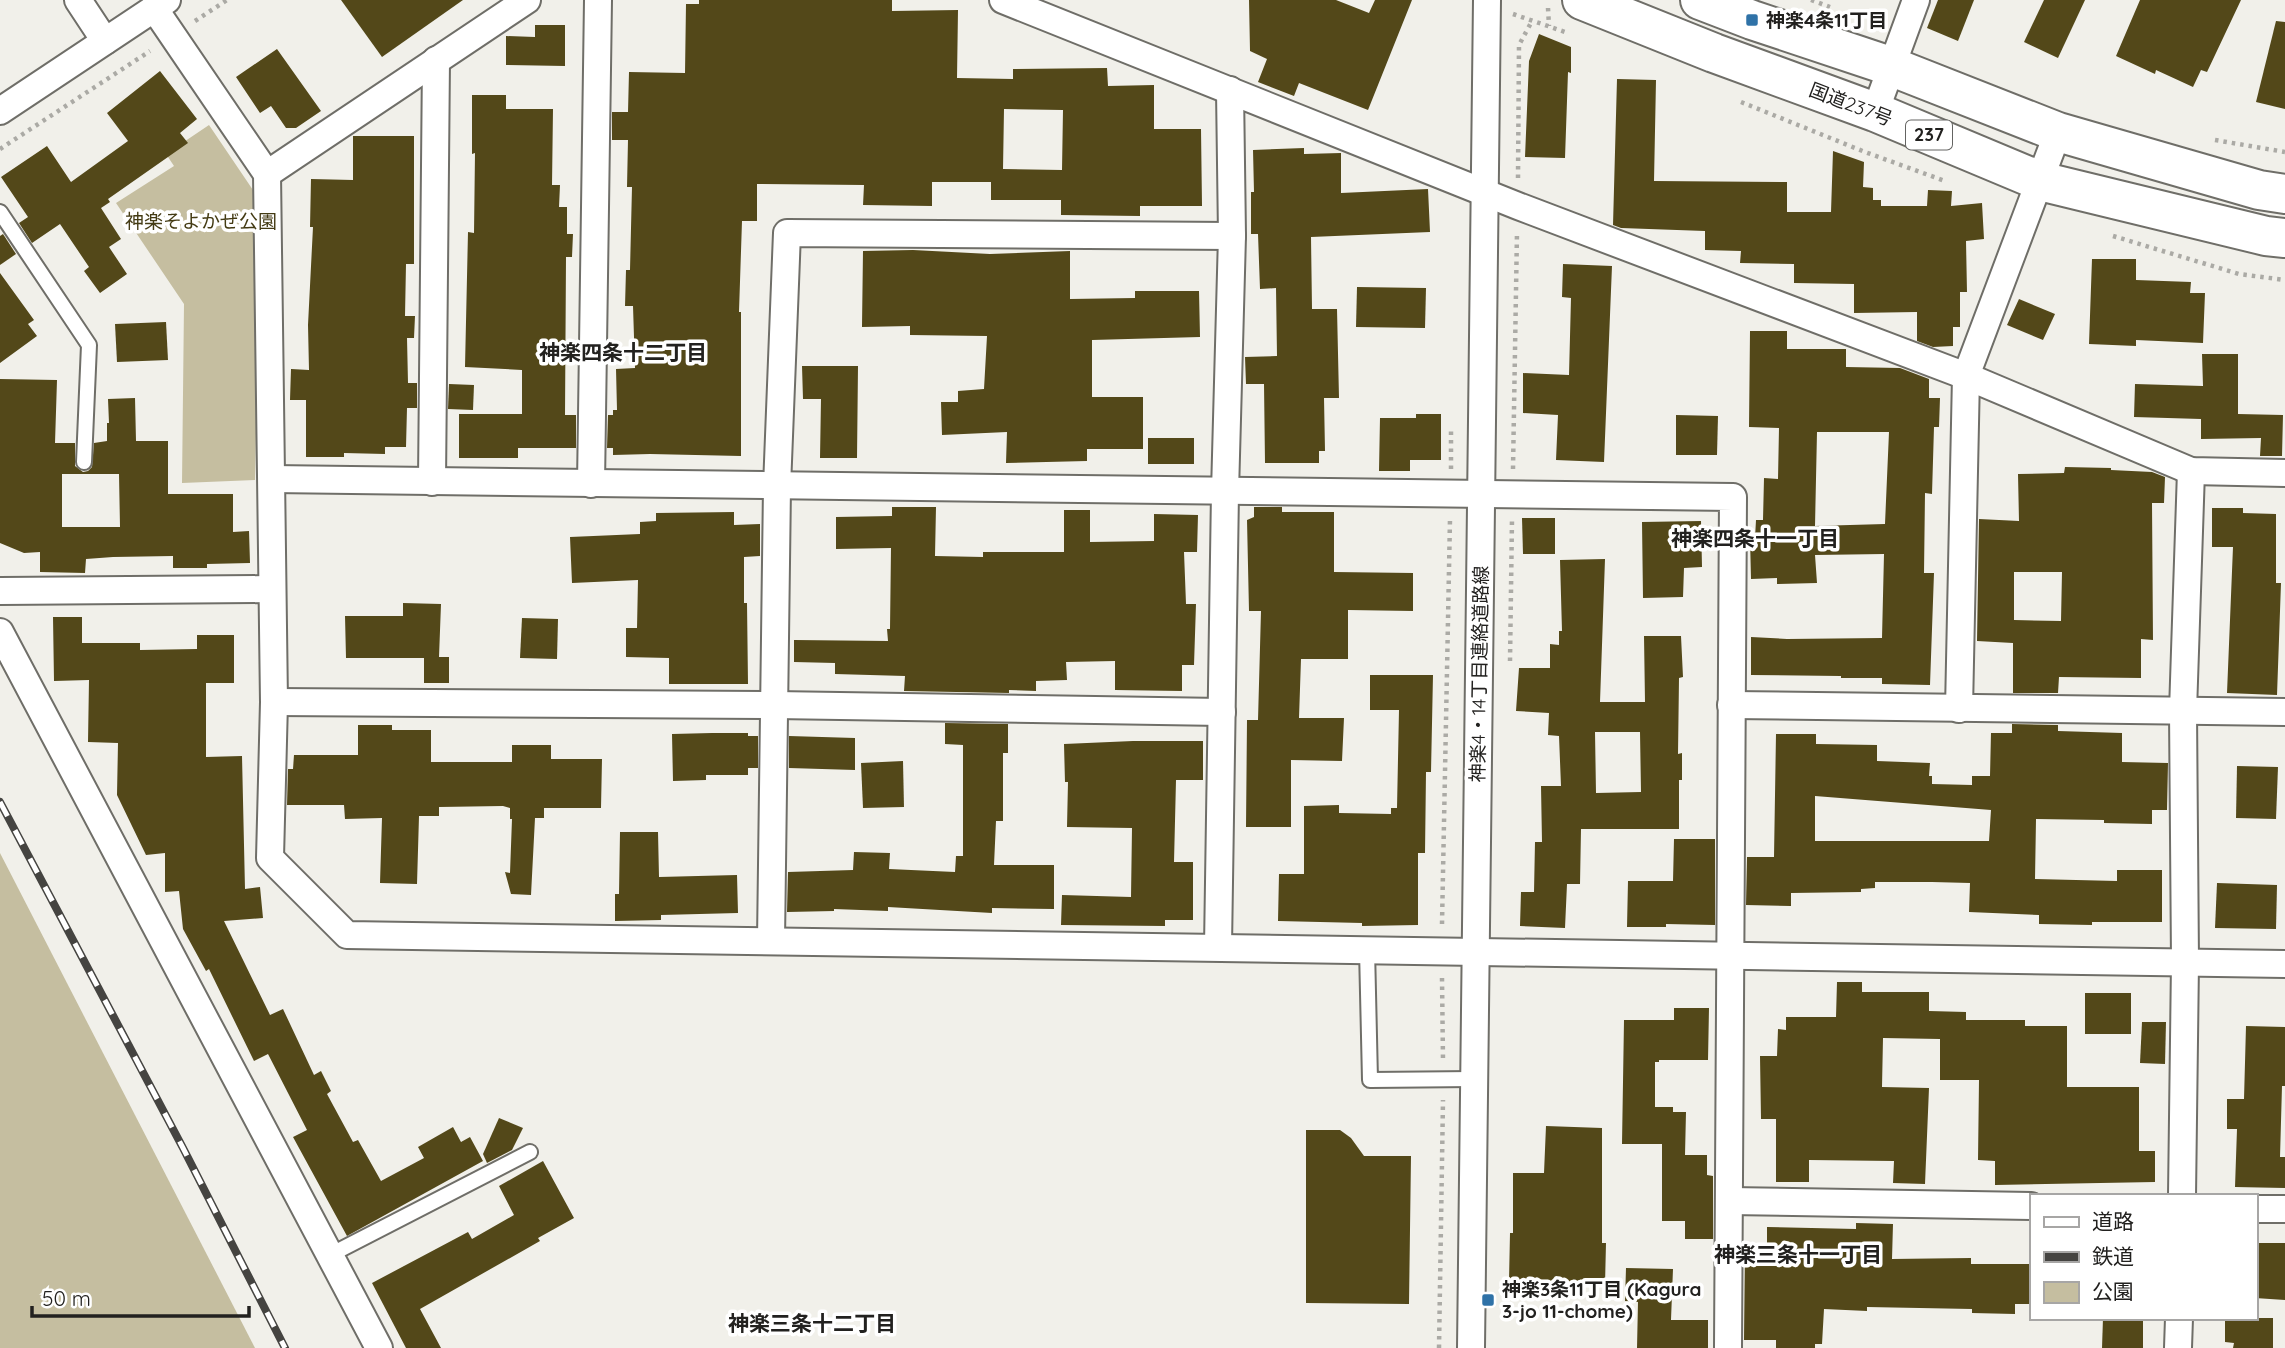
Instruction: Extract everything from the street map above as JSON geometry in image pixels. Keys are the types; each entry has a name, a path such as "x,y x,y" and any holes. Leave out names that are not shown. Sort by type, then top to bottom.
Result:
{"highway":[{"name":"国道237号","path":"1582,0 1714,53 1875,112 2040,181 2266,236 2285,238"},
{"name":"237","path":"1700,0 1890,66 2058,132 2259,190 2285,194"}],"street":[{"path":"78,0 105,41"},
{"path":"267,174 527,0"},
{"path":"591,484 598,0"},
{"name":"神楽4・14丁目連絡道路線","path":"1471,1348 1487,0"},
{"path":"1875,112 1916,0"},
{"path":"1009,1 1518,206 1966,376 2191,471 2285,473"},
{"path":"0,111 161,4 173,36 267,174 274,702 270,858 347,935 2285,964"},
{"path":"432,482 436,60"},
{"path":"1218,947 1232,236 1230,90"},
{"path":"1959,709 1966,376 2058,132"},
{"path":"772,941 777,486 787,233 1232,236"},
{"path":"2182,1194 2185,962 2183,711 2191,471"},
{"path":"272,479 1733,497 1728,1348"},
{"path":"0,591 271,589"},
{"path":"0,632 379,1348"},
{"path":"274,702 775,705 1222,712"},
{"path":"1731,705 2285,712"},
{"path":"1729,1201 2030,1206"},
{"path":"2257,1209 2285,1209"},
{"path":"2178,1348 2179,1320"}],"lane":[{"path":"0,212 89,345 84,462"},
{"path":"1367,949 1370,1080 1474,1079"},
{"path":"330,1255 530,1152"}],"path":[{"path":"0,149 227,0"},
{"path":"1811,0 1837,10"},
{"path":"1510,671 1519,45 1532,21"},
{"path":"2208,138 2285,152"},
{"path":"1439,1348 1443,1080 1441,950 1451,425"}],"green space":[{"name":"神楽そよかぜ公園","path":"209,125 261,202 255,480 182,483 184,304 116,203 174,166 166,154"},
{"path":"0,853 255,1348 0,1348"}],"building":[{"path":"341,0 463,0 382,57"},
{"path":"699,0 892,0 892,11 958,10 957,78 1013,79 1013,69 1107,68 1108,86 1154,85 1154,129 1201,129 1202,206 1140,206 1140,216 1061,215 1061,200 991,200 991,182 932,182 932,206 863,205 864,185 757,184 757,221 742,221 739,312 741,456 613,455 613,448 607,448 608,415 613,415 613,410 617,410 616,369 635,368 633,306 625,306 626,270 630,270 632,187 627,187 628,140 612,140 612,112 628,112 629,72 685,73 686,4 699,4","holes":["1004,109 1063,110 1062,170 1003,169"]},
{"path":"1249,0 1336,0 1369,13 1375,0 1412,0 1368,110 1299,83 1294,96 1258,82 1267,59 1250,51"},
{"path":"1938,0 1974,0 1958,41 1927,28"},
{"path":"2044,0 2085,0 2058,58 2024,42"},
{"path":"2140,0 2241,0 2207,72 2201,70 2193,87 2156,70 2155,74 2116,56"},
{"path":"2276,21 2285,22 2285,109 2256,102"},
{"path":"535,25 565,25 565,66 506,65 506,36 535,37"},
{"path":"1539,34 1571,47 1565,158 1525,157 1529,61"},
{"path":"277,49 321,111 296,128 286,128 271,106 260,113 236,77"},
{"path":"160,71 197,119 180,133 188,143 108,199 110,202 101,208 121,239 109,247 127,274 100,293 84,271 89,267 60,224 32,243 19,223 28,217 1,177 47,146 71,182 128,141 107,113"},
{"path":"1617,79 1656,80 1654,181 1787,182 1787,212 1831,212 1833,151 1864,162 1863,187 1873,188 1873,200 1881,200 1881,206 1927,206 1928,190 1952,191 1951,206 1982,203 1984,239 1966,241 1967,292 1960,292 1960,327 1953,327 1953,346 1933,347 1917,341 1917,312 1854,313 1854,284 1794,283 1794,264 1740,263 1741,251 1705,250 1705,231 1621,228 1613,225"},
{"path":"472,95 506,95 506,109 553,109 552,185 560,185 559,207 567,207 567,234 573,234 572,257 566,257 565,415 576,415 576,448 518,448 518,458 459,458 459,414 522,414 522,370 465,367 468,232 474,233 475,153 472,154"},
{"path":"353,136 414,136 414,264 406,264 405,316 415,316 414,338 407,338 408,383 417,383 417,408 407,408 406,447 385,447 385,454 344,453 344,457 306,457 306,400 290,400 291,369 309,370 308,325 313,227 310,227 311,179 353,180"},
{"path":"1304,148 1304,154 1341,153 1341,193 1428,189 1430,232 1311,237 1312,309 1337,309 1339,398 1324,398 1325,451 1319,451 1319,463 1265,463 1264,384 1246,384 1245,357 1277,356 1276,288 1260,289 1258,234 1251,234 1253,150"},
{"path":"3,234 16,254 0,265 0,236"},
{"path":"913,250 990,254 1070,251 1070,299 1135,298 1135,291 1199,291 1200,337 1092,340 1092,397 1143,397 1143,449 1087,449 1087,461 1006,463 1007,432 942,435 941,402 958,402 958,391 984,389 987,336 910,335 910,326 862,327 863,251"},
{"path":"2092,259 2136,259 2136,280 2191,282 2190,293 2205,293 2203,343 2136,340 2136,346 2089,344"},
{"path":"1563,264 1612,266 1604,462 1556,460 1558,415 1523,413 1523,373 1569,375 1571,298 1562,297"},
{"path":"0,273 34,320 28,324 37,336 0,363"},
{"path":"1357,287 1426,288 1425,328 1356,327"},
{"path":"2019,299 2055,314 2043,340 2007,325"},
{"path":"166,322 168,360 117,362 115,324"},
{"path":"1750,331 1787,331 1787,349 1846,349 1846,367 1900,368 1929,379 1929,398 1940,398 1939,427 1934,427 1932,494 1925,493 1924,573 1934,573 1930,685 1882,684 1882,678 1751,675 1751,637 1882,638 1884,554 1815,555 1817,583 1777,584 1777,578 1751,579 1750,538 1755,538 1756,520 1763,520 1764,478 1778,479 1779,428 1749,427","holes":["1817,432 1889,432 1885,524 1815,526"]},
{"path":"2202,354 2238,354 2238,414 2283,415 2282,456 2260,456 2261,438 2201,439 2201,419 2134,417 2135,384 2203,386"},
{"path":"802,366 858,366 857,458 820,458 821,399 803,399"},
{"path":"0,379 57,380 55,443 75,443 75,466 83,472 88,471 92,467 94,443 107,441 108,399 135,398 136,441 168,441 168,494 233,494 233,532 249,531 250,563 207,564 207,568 173,568 173,556 113,557 86,559 85,573 40,572 40,552 24,553 0,543","holes":["62,474 119,474 120,527 62,527"]},
{"path":"449,384 474,385 473,410 448,409"},
{"path":"1416,414 1441,414 1441,460 1410,460 1410,471 1379,471 1380,418 1416,418"},
{"path":"1676,415 1718,416 1717,455 1676,455"},
{"path":"1148,438 1194,438 1194,464 1148,464"},
{"path":"2065,467 2111,468 2152,472 2165,477 2164,503 2152,503 2153,640 2141,639 2141,678 2059,677 2058,693 2013,693 2013,643 1977,641 1979,519 2019,521 2018,474 2064,473","holes":["2014,572 2062,572 2061,621 2014,620"]},
{"path":"892,507 936,507 935,556 983,557 983,552 1064,552 1064,510 1090,510 1090,542 1154,541 1154,514 1198,515 1197,552 1184,552 1186,604 1196,604 1194,665 1182,665 1182,691 1115,690 1115,661 1066,662 1067,680 1036,681 1036,691 1009,690 1009,693 904,691 905,676 835,674 835,663 794,662 794,640 888,641 891,548 836,549 836,517 892,516"},
{"path":"1254,507 1282,507 1282,512 1334,512 1334,572 1413,573 1413,611 1348,610 1348,659 1301,659 1299,718 1344,718 1342,761 1291,760 1291,827 1246,827 1247,720 1258,720 1261,611 1249,611 1247,520 1254,517"},
{"path":"2212,508 2243,508 2243,513 2276,514 2276,583 2281,583 2277,695 2227,693 2233,547 2212,547"},
{"path":"734,512 734,525 760,524 760,556 744,557 748,684 669,684 669,658 626,657 626,628 637,628 638,580 572,583 570,537 640,534 640,522 656,521 656,513"},
{"path":"1522,518 1555,518 1555,554 1523,554"},
{"path":"1701,521 1702,567 1684,568 1683,597 1643,598 1642,522"},
{"path":"1605,559 1600,702 1645,702 1644,636 1681,636 1683,677 1679,678 1678,754 1682,753 1682,780 1679,780 1679,829 1581,829 1580,884 1567,884 1565,928 1520,926 1521,892 1534,892 1535,842 1542,842 1541,786 1561,786 1559,736 1548,735 1549,713 1516,711 1519,668 1550,668 1550,644 1559,645 1559,631 1562,631 1560,560","holes":["1595,732 1640,732 1641,792 1596,793"]},
{"path":"403,603 441,604 439,657 449,657 449,683 424,683 424,658 346,658 345,616 403,616"},
{"path":"53,617 82,617 82,643 140,643 140,650 197,649 197,635 234,635 234,683 206,683 206,757 242,756 245,889 260,887 263,918 224,921 270,1015 283,1009 314,1075 321,1071 331,1091 327,1094 353,1142 358,1140 381,1181 424,1158 418,1147 453,1127 461,1142 470,1137 483,1161 347,1236 293,1137 307,1130 268,1054 254,1061 209,969 206,971 183,929 179,891 165,892 165,853 146,855 117,795 118,743 88,742 89,680 54,681"},
{"path":"522,618 558,619 557,659 520,658"},
{"path":"1370,675 1433,675 1431,772 1426,772 1425,853 1418,853 1418,925 1362,926 1362,923 1278,921 1279,874 1304,874 1304,806 1339,805 1339,813 1391,814 1391,808 1397,808 1399,710 1370,710"},
{"path":"945,723 1008,724 1008,753 1003,753 1003,821 996,821 994,865 1054,865 1054,909 992,908 992,913 888,907 888,911 834,909 787,912 788,872 853,870 854,852 890,853 889,869 955,872 956,856 963,856 963,745 945,744"},
{"path":"2012,724 2058,725 2058,731 2122,733 2122,762 2168,763 2167,810 2152,810 2152,824 2036,819 2035,879 2117,881 2117,870 2162,870 2162,922 2039,924 2039,915 1969,912 1970,883 1875,882 1875,888 1861,889 1861,892 1791,893 1791,906 1746,905 1747,857 1774,857 1776,734 1816,734 1816,744 1877,745 1877,761 1930,763 1929,776 1932,776 1932,784 1972,785 1972,776 1990,776 1991,733 2012,733","holes":["1815,796 1991,810 1989,841 1815,841"]},
{"path":"358,725 392,725 392,730 431,730 431,762 512,762 512,745 551,745 551,759 602,759 601,808 544,808 544,818 535,818 531,895 511,894 505,872 510,873 512,819 510,808 503,806 439,807 439,816 419,816 417,884 380,883 382,818 345,819 344,805 287,805 288,769 293,769 294,755 358,755"},
{"path":"748,733 748,736 758,736 758,768 748,768 748,775 706,775 706,780 673,781 672,734"},
{"path":"789,736 855,738 855,770 789,768"},
{"path":"1203,741 1203,780 1176,780 1174,862 1193,862 1193,920 1165,920 1165,926 1061,925 1062,895 1131,897 1132,828 1067,827 1068,782 1065,782 1064,744"},
{"path":"903,761 904,807 863,808 861,763"},
{"path":"2237,766 2278,767 2276,819 2236,818"},
{"path":"620,832 658,832 659,877 737,875 738,913 661,915 661,920 615,921 615,894 619,894"},
{"path":"1674,839 1715,839 1715,925 1666,924 1666,927 1627,927 1628,881 1673,881"},
{"path":"2217,883 2277,885 2276,929 2215,928"},
{"path":"1837,982 1862,982 1862,992 1929,992 1929,1011 1966,1012 1966,1020 2025,1020 2025,1026 2067,1026 2067,1087 2139,1087 2139,1151 2155,1151 2155,1182 1995,1185 1995,1161 1978,1160 1979,1080 1940,1080 1940,1039 1883,1038 1882,1087 1929,1088 1925,1184 1893,1183 1894,1161 1809,1160 1809,1182 1776,1182 1776,1119 1761,1119 1760,1056 1777,1056 1778,1029 1786,1030 1786,1017 1836,1017"},
{"path":"2085,993 2131,993 2131,1034 2085,1034"},
{"path":"1674,1008 1709,1008 1708,1060 1655,1062 1655,1107 1673,1107 1673,1112 1686,1112 1685,1155 1707,1155 1707,1175 1713,1176 1713,1239 1685,1239 1685,1221 1662,1221 1662,1144 1622,1144 1624,1020 1674,1020"},
{"path":"2142,1022 2166,1022 2165,1064 2140,1063"},
{"path":"2246,1026 2285,1027 2285,1086 2282,1086 2280,1157 2285,1157 2285,1188 2235,1187 2237,1129 2227,1129 2227,1099 2244,1099"},
{"path":"499,1118 523,1128 512,1150 487,1163 483,1154"},
{"path":"1546,1126 1602,1128 1602,1243 1606,1243 1605,1285 1509,1281 1510,1233 1513,1233 1513,1173 1544,1173"},
{"path":"1306,1130 1340,1130 1351,1138 1364,1156 1411,1156 1409,1304 1306,1303"},
{"path":"543,1161 574,1218 538,1238 540,1241 420,1309 441,1348 406,1348 372,1283 468,1232 472,1239 514,1215 499,1186"},
{"path":"1856,1223 1893,1224 1892,1259 1971,1258 1971,1264 2030,1264 2030,1304 2015,1304 2015,1314 1972,1313 1972,1309 1824,1309 1822,1344 1815,1344 1815,1348 1776,1348 1776,1340 1744,1340 1745,1246 1767,1247 1767,1227 1856,1229"},
{"path":"2257,1243 2285,1243 2285,1300 2257,1298"},
{"path":"1626,1268 1673,1269 1671,1320 1708,1320 1708,1348 1637,1348 1638,1302 1625,1301"},
{"path":"2273,1318 2273,1348 2233,1348 2234,1343 2225,1342 2225,1320"},
{"path":"2103,1320 2143,1320 2143,1348 2102,1348"}],"railway":[{"path":"0,802 183,1148 285,1348"}],"place":[{"name":"神楽4条11丁目","path":"1752,20"},
{"name":"神楽3条11丁目 (Kagura 3-jo 11-chome)","path":"1488,1300"}],"district":[{"name":"神楽四条十二丁目","path":"623,353"},
{"name":"神楽四条十一丁目","path":"1755,539"},
{"name":"神楽三条十一丁目","path":"1798,1255"},
{"name":"神楽三条十二丁目","path":"812,1324"}]}
